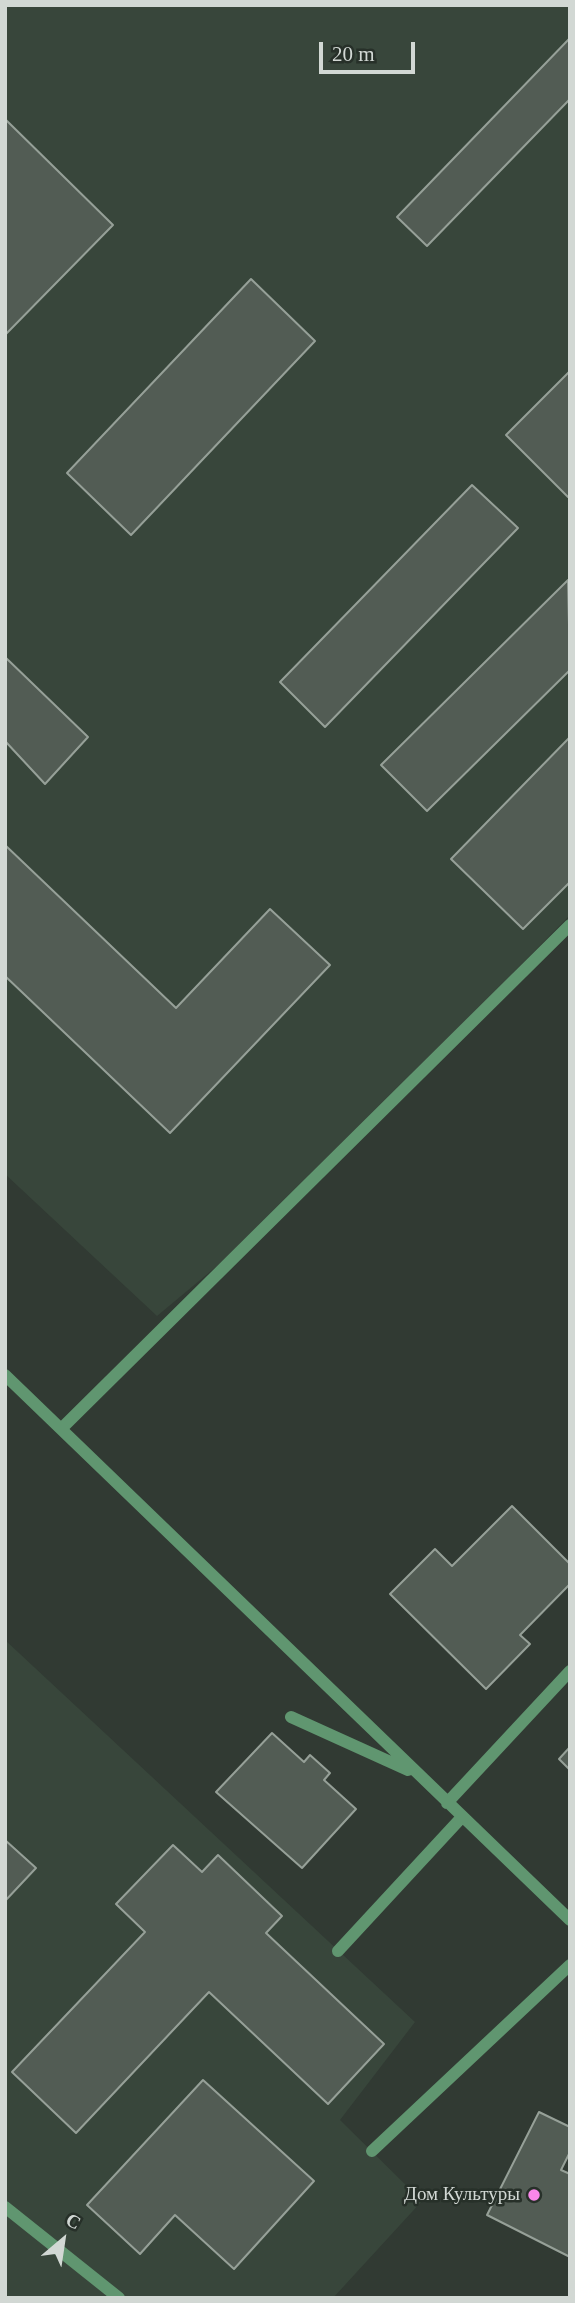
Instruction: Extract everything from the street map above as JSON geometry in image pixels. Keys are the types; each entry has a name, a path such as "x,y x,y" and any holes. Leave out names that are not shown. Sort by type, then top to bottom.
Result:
{"street":[{"path":"62,1428 570,926"},
{"path":"5,1375 570,1920"},
{"path":"447,1803 570,1671"},
{"path":"290,1717 418,1774"},
{"path":"338,1951 462,1816"},
{"path":"372,2151 570,1965"},
{"path":"5,2207 120,2298"}],"shaded area":[{"path":"5,5 570,5 570,915 259,1231 157,1316 5,1174"},
{"path":"5,1640 415,2022 340,2120 422,2201 333,2298 5,2298"}],"building":[{"path":"570,38 570,99 427,246 397,217"},
{"path":"5,119 113,225 5,335"},
{"path":"251,279 315,341 131,535 67,473"},
{"path":"570,371 570,495 568,497 506,435"},
{"path":"472,485 518,528 325,727 280,682"},
{"path":"568,580 570,670 427,811 381,765"},
{"path":"5,657 88,737 45,784 5,741"},
{"path":"570,737 570,882 523,929 451,859"},
{"path":"5,845 176,1008 270,909 330,965 170,1133 5,976"},
{"path":"512,1506 570,1564 570,1584 520,1635 530,1644 486,1689 390,1594 435,1549 452,1566"},
{"path":"272,1733 304,1762 310,1755 330,1773 324,1780 356,1809 302,1868 216,1792"},
{"path":"570,1747 570,1770 559,1759"},
{"path":"5,1840 36,1868 5,1901"},
{"path":"173,1845 202,1872 218,1855 282,1916 266,1933 384,2044 328,2104 209,1992 76,2133 12,2072 145,1932 116,1904"},
{"path":"203,2080 314,2181 234,2269 175,2215 140,2254 87,2205"},
{"name":"Дом Культуры","path":"539,2112 570,2127 570,2152 561,2170 570,2174 570,2257 487,2215"}],"place":[{"name":"Дом Культуры","path":"534,2195"}]}
